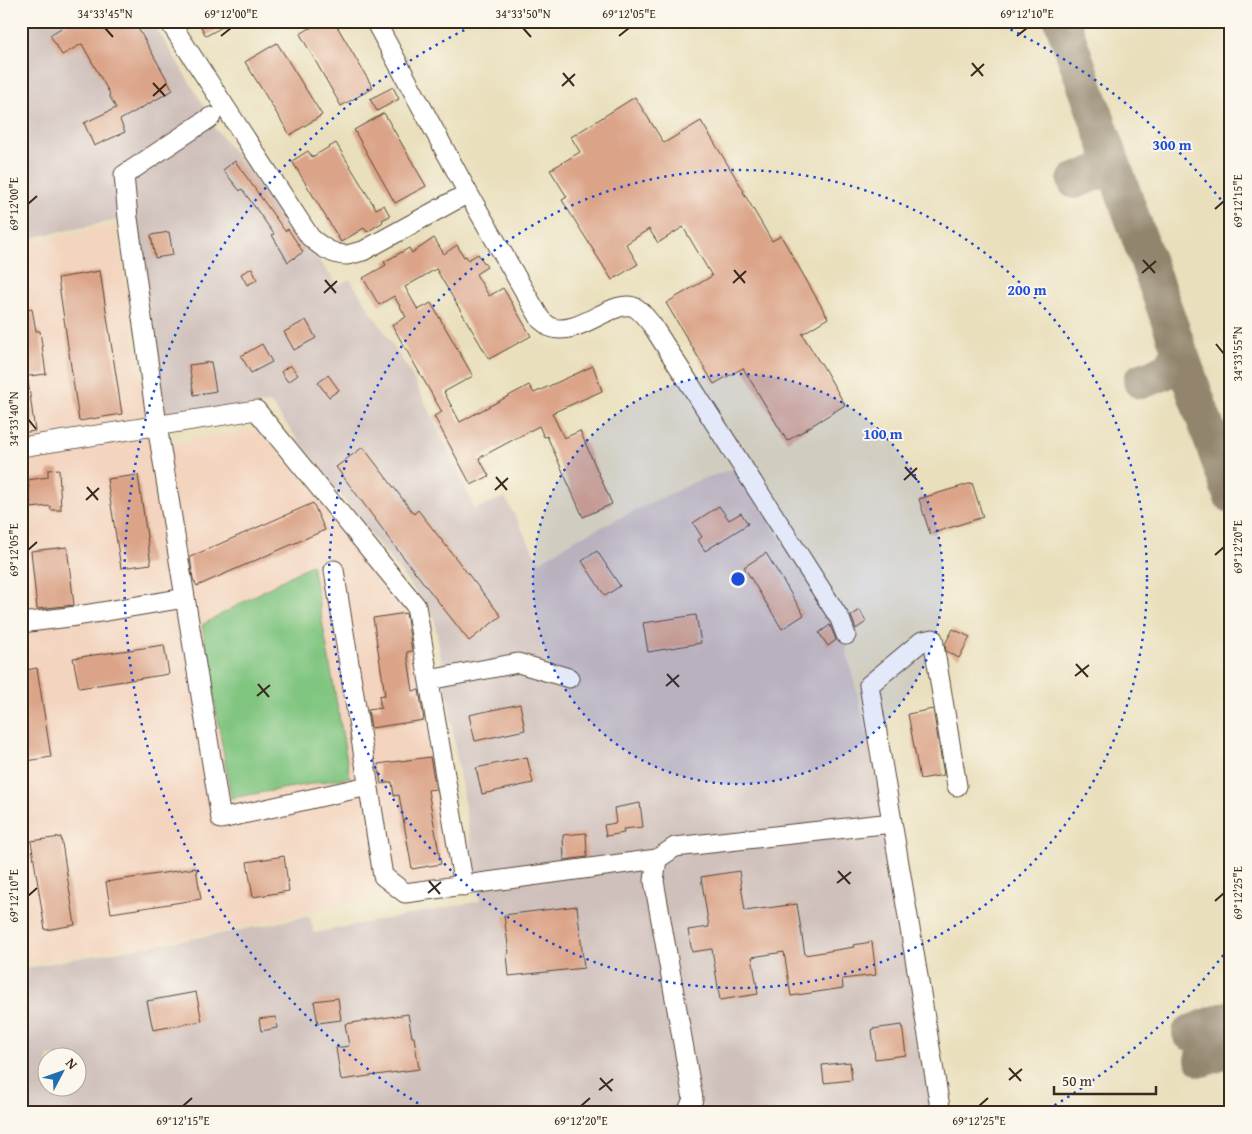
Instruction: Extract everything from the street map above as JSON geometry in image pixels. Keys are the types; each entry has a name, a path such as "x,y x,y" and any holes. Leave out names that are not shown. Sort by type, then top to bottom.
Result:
{"lane":[{"path":"169,21 310,236 320,246 332,252 346,255 363,251 468,193"},
{"path":"375,21 468,193 541,320 550,327 563,329 573,327 626,305 635,307 642,312 840,619 846,635"},
{"path":"210,117 124,175 128,218 157,425 221,819 368,786"},
{"path":"21,447 256,410 416,606 464,886"},
{"path":"334,570 383,876 405,893 657,859 674,847 892,823"},
{"path":"21,623 77,616 185,598"},
{"path":"941,1113 868,685 922,640 933,639 957,786"},
{"path":"429,680 518,663 569,678"},
{"path":"657,859 654,880 692,1099 687,1113"}],"shaded area":[{"path":"21,21 152,21 211,117 124,175 128,218 21,240"},
{"path":"210,122 338,285 350,279 409,370 458,469 474,509 505,497 539,562 576,539 699,480 736,468 844,640 887,816 947,1113 21,1113 21,970 55,962 231,932 310,916 314,933 480,901 434,616 270,403 166,415 129,183"},
{"path":"116,224 152,447 260,428 408,610 455,881 217,932 21,965 21,245"}],"green space":[{"path":"312,564 350,777 231,798 202,625"}],"building":[{"path":"72,21 134,21 173,90 120,120 125,132 94,146 84,123 116,108 82,44 62,55 50,35"},
{"path":"198,21 233,21 206,36"},
{"path":"322,21 334,21 373,88 341,106 300,34"},
{"path":"277,43 322,115 290,135 245,62"},
{"path":"393,87 399,99 377,111 370,99"},
{"path":"635,97 664,143 701,121 772,241 781,236 828,318 802,334 845,405 787,441 743,368 714,384 666,303 712,276 683,227 658,243 649,229 626,244 638,264 612,280 562,200 567,197 550,170 580,152 571,137"},
{"path":"384,113 426,186 395,203 354,130"},
{"path":"336,143 376,209 384,205 390,216 367,232 364,228 341,242 292,161 308,151 312,157"},
{"path":"235,161 285,231 288,229 303,252 288,262 272,235 274,234 242,189 240,191 223,170"},
{"path":"169,232 173,255 155,258 151,235"},
{"path":"434,238 444,254 457,245 468,260 478,254 487,267 476,274 489,296 503,288 531,336 489,359 436,269 405,287 418,310 431,303 473,376 444,392 460,422 529,385 534,393 593,366 602,391 552,413 564,438 580,431 612,504 583,517 547,436 544,437 539,426 479,458 489,476 471,485 434,416 442,412 392,325 406,317 394,296 379,305 363,278 386,265 384,262 409,248 412,253"},
{"path":"252,268 257,280 247,285 241,274"},
{"path":"100,271 122,414 79,421 58,278"},
{"path":"32,309 36,331 40,331 46,374 21,377 21,311"},
{"path":"306,320 316,338 294,350 284,332"},
{"path":"262,344 272,362 251,373 241,356"},
{"path":"211,362 216,391 194,395 189,365"},
{"path":"290,365 298,375 288,382 281,372"},
{"path":"328,375 339,390 329,397 318,383"},
{"path":"21,381 28,381 35,431 21,433"},
{"path":"363,447 414,514 418,510 501,616 469,641 386,535 336,467"},
{"path":"59,469 61,510 51,510 50,506 31,508 28,480 48,477 48,470"},
{"path":"138,475 151,564 121,568 107,479"},
{"path":"972,483 983,517 930,534 919,499"},
{"path":"313,503 325,530 197,586 193,579 190,557"},
{"path":"719,506 729,520 741,513 748,524 705,551 698,540 702,537 693,523"},
{"path":"67,547 74,605 37,609 31,551"},
{"path":"597,551 620,586 605,596 582,561"},
{"path":"766,553 804,615 782,629 744,567"},
{"path":"860,610 866,622 856,629 851,616"},
{"path":"406,613 412,651 407,652 413,691 419,690 424,720 371,728 368,710 381,708 379,696 385,695 373,618"},
{"path":"696,615 701,643 648,652 643,623"},
{"path":"830,625 836,640 828,646 819,633"},
{"path":"953,629 970,637 959,658 946,651 945,644"},
{"path":"164,645 169,674 79,688 73,658"},
{"path":"37,668 51,757 21,762 21,671"},
{"path":"520,704 525,730 475,741 469,715"},
{"path":"933,709 944,775 920,779 908,714"},
{"path":"430,757 436,789 428,790 441,864 412,869 399,795 394,796 392,782 381,784 378,764"},
{"path":"527,757 533,783 482,794 476,768"},
{"path":"640,803 643,827 623,829 624,833 606,836 604,825 616,823 614,808"},
{"path":"586,833 587,857 564,860 563,835"},
{"path":"61,837 75,925 45,930 31,841"},
{"path":"284,856 289,891 253,897 247,862"},
{"path":"196,868 201,899 111,913 106,882"},
{"path":"739,871 745,911 797,904 805,955 872,942 876,975 842,979 843,988 791,996 784,952 752,957 758,994 720,1000 712,949 692,952 688,930 709,927 701,877"},
{"path":"577,906 584,968 509,976 507,954 509,953 504,915"},
{"path":"196,992 202,1021 153,1030 147,1001"},
{"path":"338,998 341,1020 318,1023 314,1001"},
{"path":"408,1014 419,1069 341,1080 336,1048 349,1046 345,1024"},
{"path":"276,1017 277,1028 261,1031 259,1019"},
{"path":"902,1025 906,1055 875,1059 872,1029"},
{"path":"850,1062 852,1080 824,1083 822,1065"}],"taxiway":[{"path":"1062,21 1231,495"},
{"path":"1075,181 1093,174"},
{"path":"1141,381 1165,372 1173,364 1179,350"},
{"path":"1190,1033 1231,1018"},
{"path":"1203,1059 1231,1049"}]}
